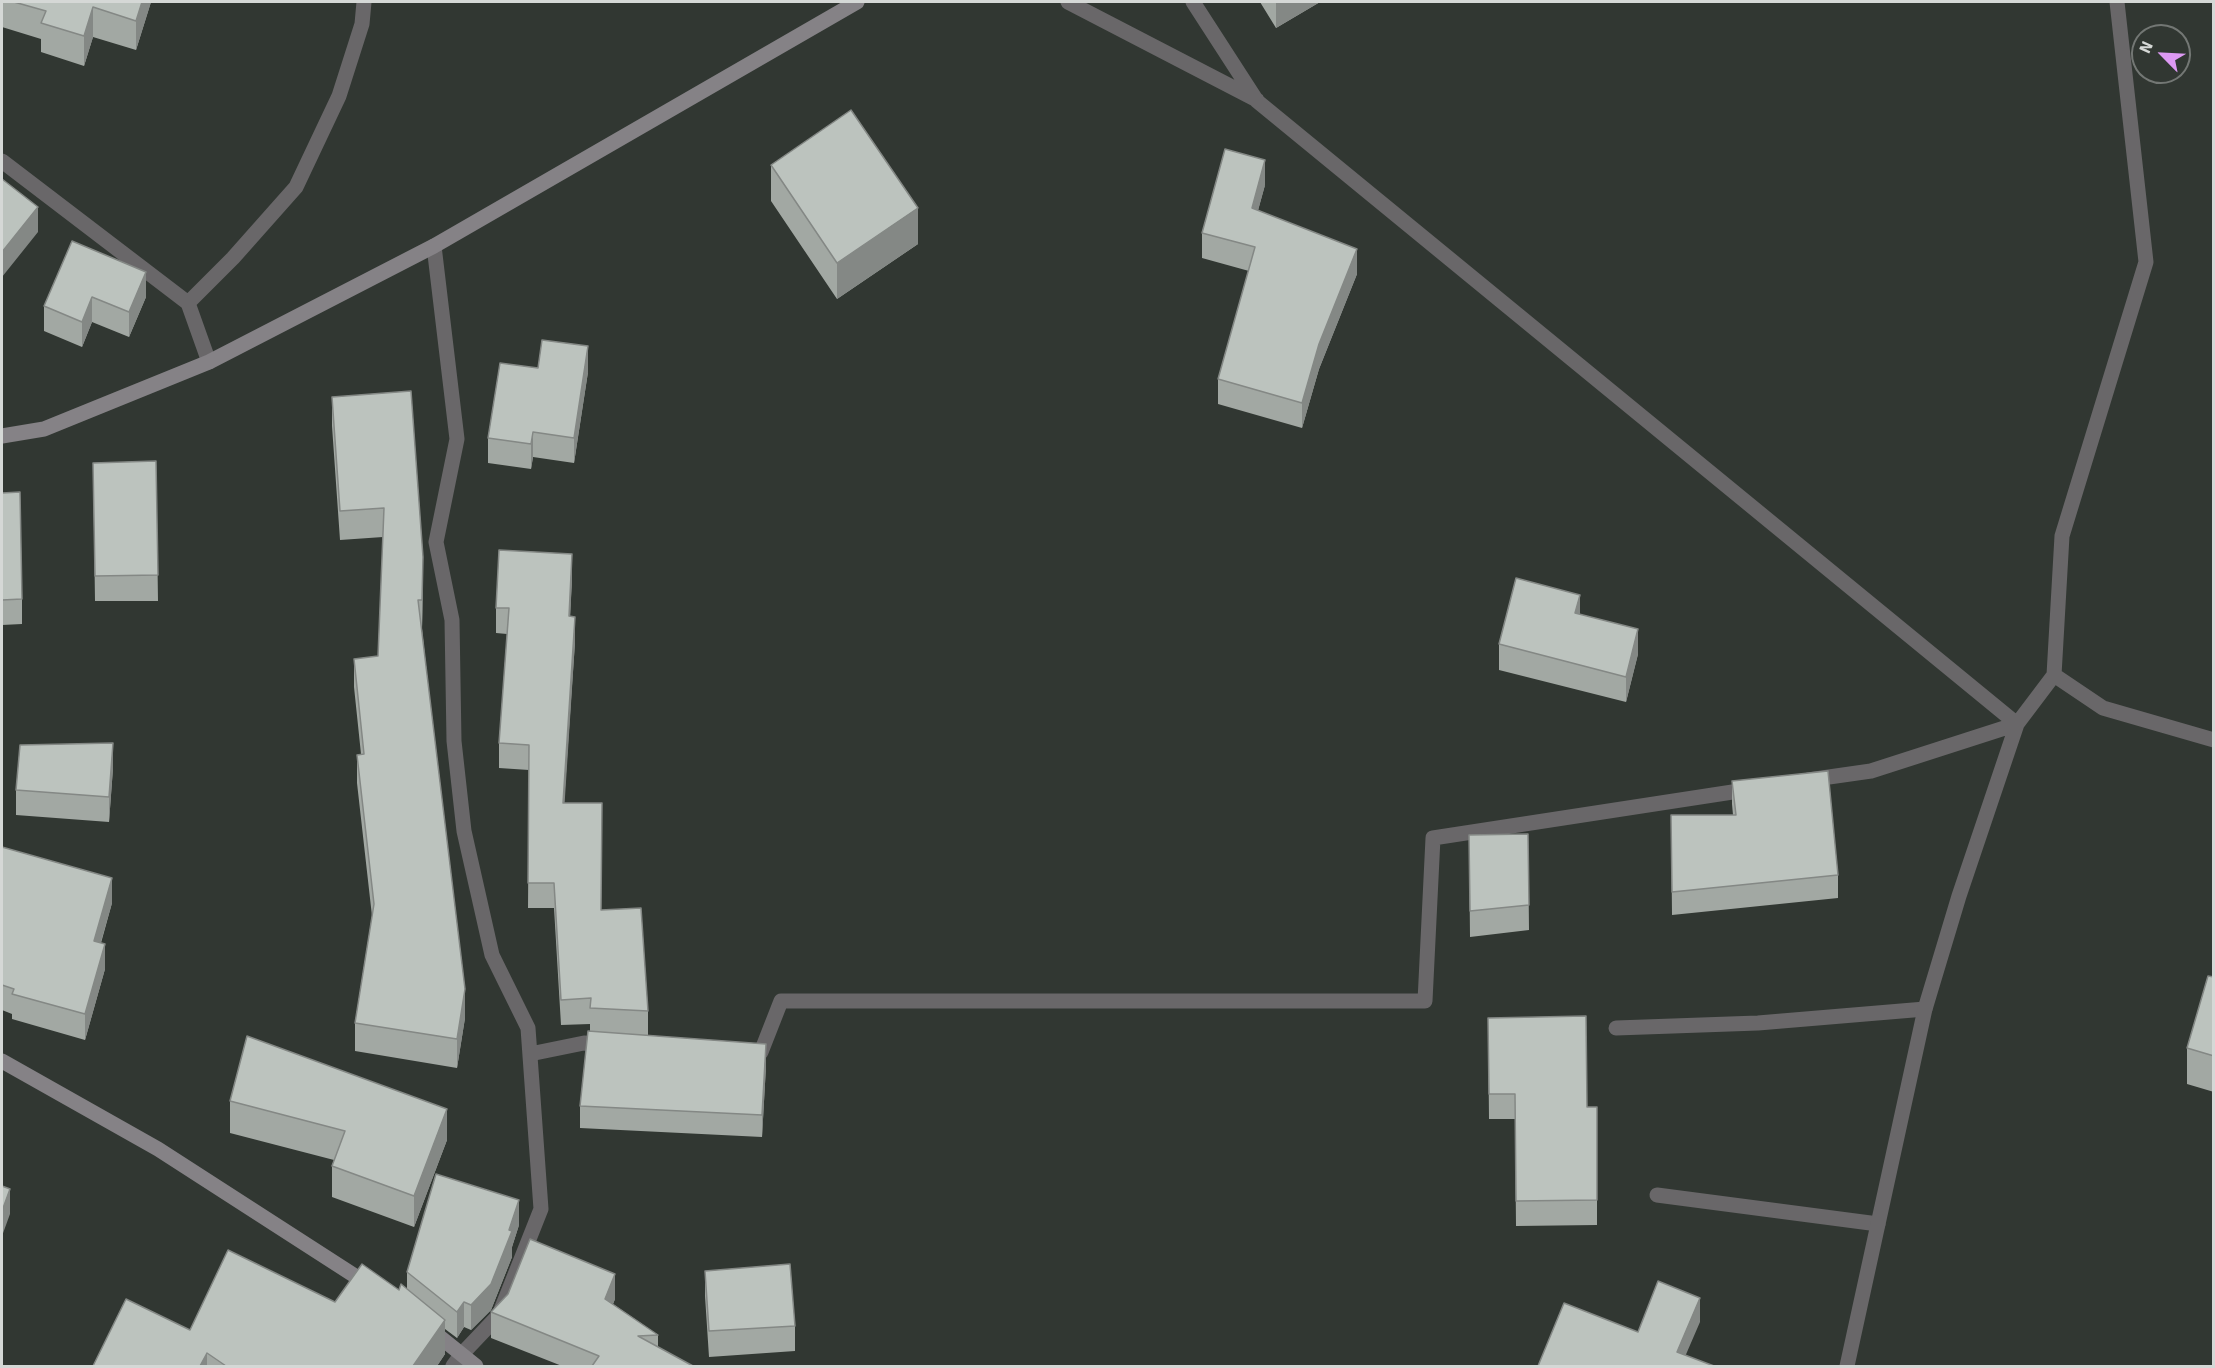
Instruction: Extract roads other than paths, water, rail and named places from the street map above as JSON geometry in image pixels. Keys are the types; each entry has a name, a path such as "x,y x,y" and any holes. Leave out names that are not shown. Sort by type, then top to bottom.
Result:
{"main road":[{"path":"2,436 44,429 209,362 434,246 857,2"},
{"path":"2,1061 158,1149 385,1296"},
{"path":"421,1322 457,1361 476,1366"}],"street":[{"path":"188,303 233,258 296,187 339,96 362,24 364,2"},
{"path":"1068,2 1257,101 2017,724"},
{"path":"1193,2 1257,101"},
{"path":"1847,1366 1925,1009 2017,724 2054,675 2062,536 2146,262 2117,2"},
{"path":"2,161 188,303 209,362"},
{"path":"434,246 457,439 436,542 452,620 454,741 464,831 492,955 528,1028 541,1209 499,1315 457,1361"},
{"path":"2054,675 2103,708 2214,740"},
{"path":"1788,783 1870,771 2017,724"},
{"path":"738,1051 761,1052 781,1001 1425,1001 1433,838 1764,787"},
{"path":"1616,1028 1758,1023 1925,1009"},
{"path":"530,1054 584,1043 620,1045"},
{"path":"1657,1195 1878,1224"}]}
